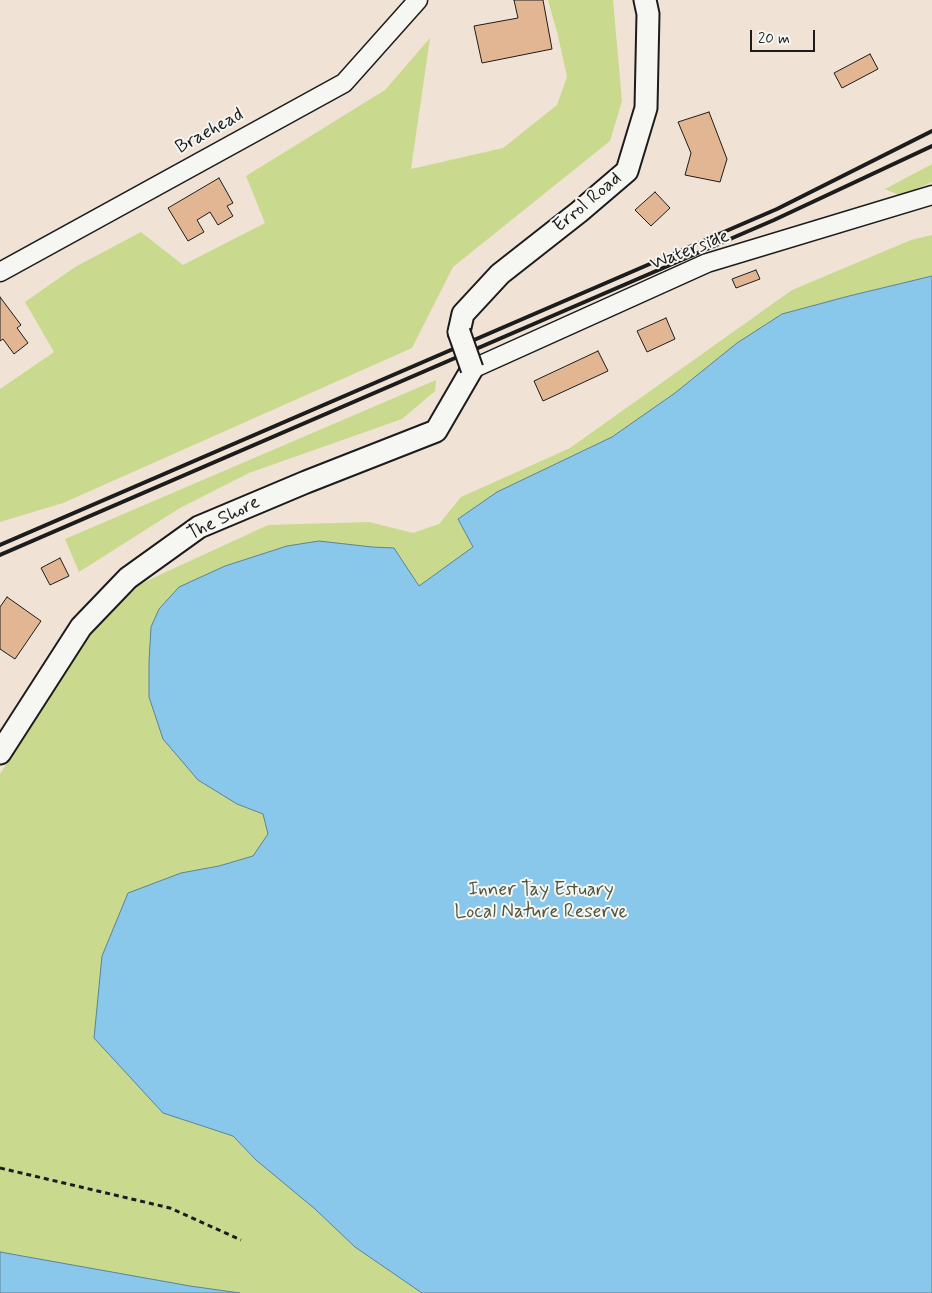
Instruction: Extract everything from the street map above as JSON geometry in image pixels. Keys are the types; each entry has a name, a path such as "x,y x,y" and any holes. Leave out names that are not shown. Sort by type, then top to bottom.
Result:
{"street":[{"name":"Braehead","path":"0,272 344,82 418,0"},
{"name":"Errol Road","path":"472,369 458,332 463,314 500,274 579,212 627,171 646,108 648,14 646,0"},
{"name":"Waterside","path":"472,369 707,263 932,195"},
{"name":"The Shore","path":"0,753 81,627 128,578 199,527 306,482 436,432 472,369"}],"path":[{"path":"0,1168 170,1208 240,1240"}],"green space":[{"path":"548,0 613,0 622,101 610,141 453,267 412,348 63,503 0,522 0,389 54,352 25,302 75,267 141,232 183,265 265,223 246,176 385,90 430,38 411,169 503,148 557,105 567,77"},
{"path":"932,164 932,182 901,196 885,189"},
{"name":"Inner Tay Estuary Local Nature Reserve","path":"932,235 932,1293 0,1293 0,774 90,632 140,584 268,525 369,522 413,533 439,524 461,497 570,448 792,290 911,240"},
{"path":"436,380 435,391 402,419 249,473 180,508 79,572 65,539"}],"water":[{"name":"Inner Tay Estuary Local Nature Reserve","path":"932,276 932,1293 422,1293 355,1247 315,1209 256,1160 233,1136 163,1113 94,1038 102,956 128,893 181,873 219,866 253,856 268,834 263,814 237,804 198,780 163,739 149,697 151,627 159,609 179,587 225,566 287,546 319,541 394,548 419,586 473,547 458,519 497,492 612,437 675,393 737,343 782,314"},
{"path":"0,1252 190,1286 240,1293 0,1293"}],"building":[{"path":"514,0 543,0 552,49 482,63 474,26 518,18"},
{"path":"870,54 878,69 842,88 834,73"},
{"path":"709,112 727,159 720,182 685,175 691,153 678,122"},
{"path":"219,178 233,203 227,206 233,216 218,225 210,212 197,220 204,232 188,241 168,208"},
{"path":"655,192 670,208 651,226 635,210"},
{"path":"756,270 760,279 736,288 732,279"},
{"path":"0,297 21,325 17,328 28,343 14,354 3,339 0,341"},
{"path":"666,318 675,339 647,352 637,331"},
{"path":"598,351 608,371 543,401 534,381"},
{"path":"60,558 69,576 50,585 41,568"},
{"path":"7,597 41,621 15,659 0,649 0,607"}],"railway":[{"path":"0,545 777,209 932,131"},
{"path":"0,555 774,220 932,146"}]}
